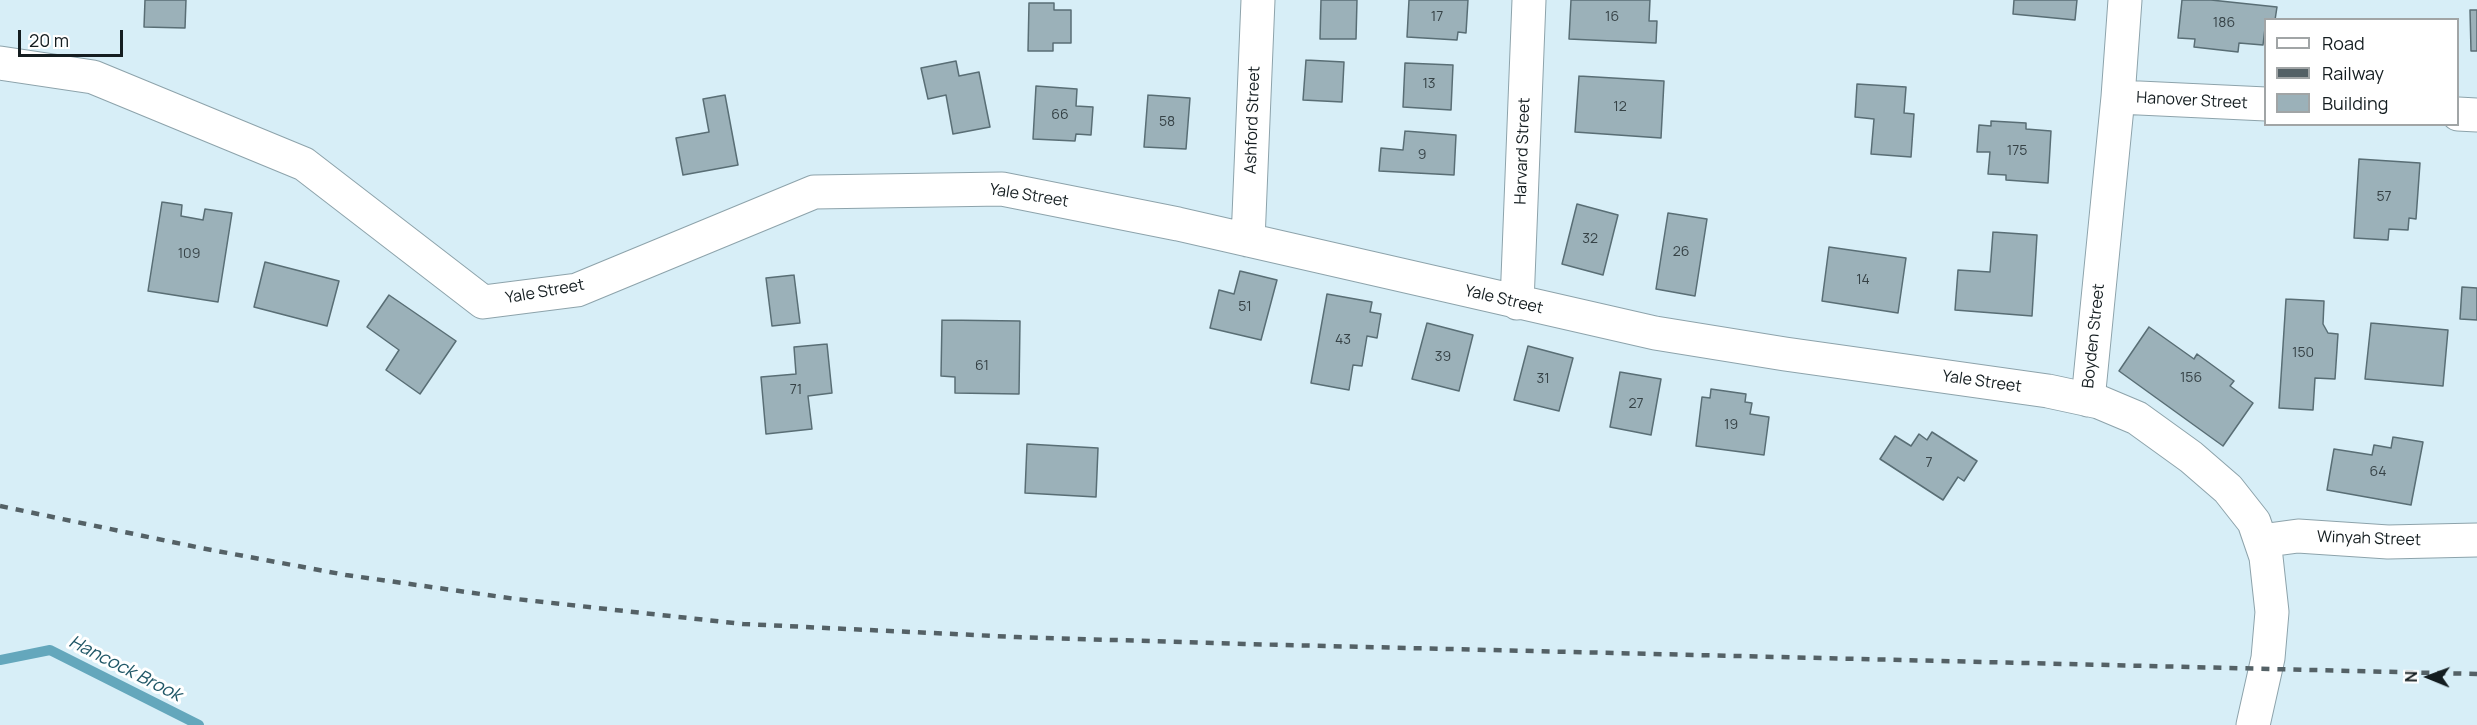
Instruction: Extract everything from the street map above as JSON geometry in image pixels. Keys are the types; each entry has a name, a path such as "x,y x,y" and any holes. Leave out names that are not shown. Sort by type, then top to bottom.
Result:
{"street":[{"name":"Ashford Street","path":"1248,240 1258,0"},
{"name":"Harvard Street","path":"1517,303 1529,0"},
{"name":"Boyden Street","path":"2125,0 2118,97 2088,400 2119,409 2137,418 2211,472 2243,506 2254,522 2270,575 2272,612 2268,658 2253,725"},
{"name":"Yale Street","path":"0,63 93,77 304,164 483,302 577,290 814,192 1002,189 1248,240 1517,303 1703,341 2048,391 2088,400"},
{"name":"Hanover Street","path":"2118,97 2264,104"},
{"path":"2459,114 2477,115"},
{"name":"Winyah Street","path":"2261,541 2298,536 2388,542 2477,540"}],"building":[{"path":"145,0 186,0 185,28 144,27"},
{"path":"1321,0 1357,0 1356,39 1320,39"},
{"path":"1409,0 1468,0 1466,33 1458,32 1457,40 1407,37"},
{"path":"1571,0 1650,0 1649,21 1657,21 1656,43 1569,39"},
{"path":"2014,0 2077,0 2075,20 2013,14"},
{"path":"2182,0 2211,0 2277,7 2275,18 2264,18 2263,45 2239,43 2238,52 2194,47 2195,39 2178,38"},
{"path":"1029,3 1054,3 1054,10 1071,10 1071,43 1053,43 1053,51 1028,51"},
{"path":"2470,10 2477,10 2477,51 2471,51"},
{"path":"1306,60 1344,62 1342,102 1303,100"},
{"path":"956,61 959,76 979,72 990,127 953,134 946,95 928,99 921,68"},
{"path":"1405,63 1453,65 1451,110 1403,107"},
{"path":"1579,76 1664,81 1661,138 1575,132"},
{"path":"1857,84 1906,87 1904,113 1914,114 1911,157 1871,154 1874,119 1855,117"},
{"path":"1036,86 1077,89 1076,106 1093,107 1091,135 1076,134 1075,141 1033,139"},
{"path":"725,95 738,165 683,175 676,138 709,132 703,99"},
{"path":"1148,95 1190,98 1186,149 1144,147"},
{"path":"1991,121 2026,123 2026,129 2051,131 2048,183 2006,180 2006,175 1988,174 1990,152 1977,152 1979,125 1991,126"},
{"path":"1405,131 1456,135 1454,175 1379,171 1381,148 1403,150"},
{"path":"2359,159 2420,163 2416,219 2409,218 2408,230 2389,229 2388,240 2354,238"},
{"path":"162,202 182,205 181,216 203,220 205,209 232,213 218,302 148,291"},
{"path":"1577,204 1618,215 1603,275 1562,264"},
{"path":"1668,213 1707,219 1695,296 1656,289"},
{"path":"1993,232 2037,235 2032,316 1955,310 1958,270 1990,272"},
{"path":"1829,247 1906,258 1898,313 1822,301"},
{"path":"265,262 339,281 327,326 254,307"},
{"path":"1240,271 1277,280 1261,340 1210,328 1219,290 1234,294"},
{"path":"794,275 800,323 772,326 766,278"},
{"path":"2462,287 2477,288 2477,320 2460,319"},
{"path":"1327,294 1372,302 1370,312 1381,314 1377,338 1367,336 1362,366 1353,365 1349,390 1311,383"},
{"path":"389,295 456,341 420,394 386,370 399,350 367,327"},
{"path":"2286,299 2324,301 2323,324 2328,333 2338,334 2335,379 2315,378 2313,410 2279,408"},
{"path":"942,320 1020,321 1019,394 955,393 955,377 941,376"},
{"path":"1427,323 1473,335 1459,391 1412,379"},
{"path":"2371,323 2448,330 2443,386 2365,379"},
{"path":"2149,327 2194,359 2197,354 2234,381 2230,386 2253,403 2223,446 2119,371"},
{"path":"827,344 832,393 808,396 812,429 766,434 761,377 796,374 794,347"},
{"path":"1528,346 1573,358 1559,411 1514,400"},
{"path":"1620,372 1661,379 1651,435 1610,427"},
{"path":"1711,389 1746,394 1745,402 1752,403 1750,414 1769,417 1764,455 1696,446 1702,397 1710,398"},
{"path":"1932,432 1977,461 1964,481 1958,477 1943,500 1880,459 1895,436 1911,446 1919,434 1927,440"},
{"path":"2393,437 2423,442 2411,505 2327,490 2334,449 2372,455 2374,445 2391,448"},
{"path":"1027,444 1098,448 1096,497 1025,493"}],"waterway":[{"name":"Hancock Brook","path":"0,660 50,650 199,725"}],"railway":[{"path":"0,506 201,548 346,575 516,599 743,624 1016,637 1244,644 2477,674"}]}
